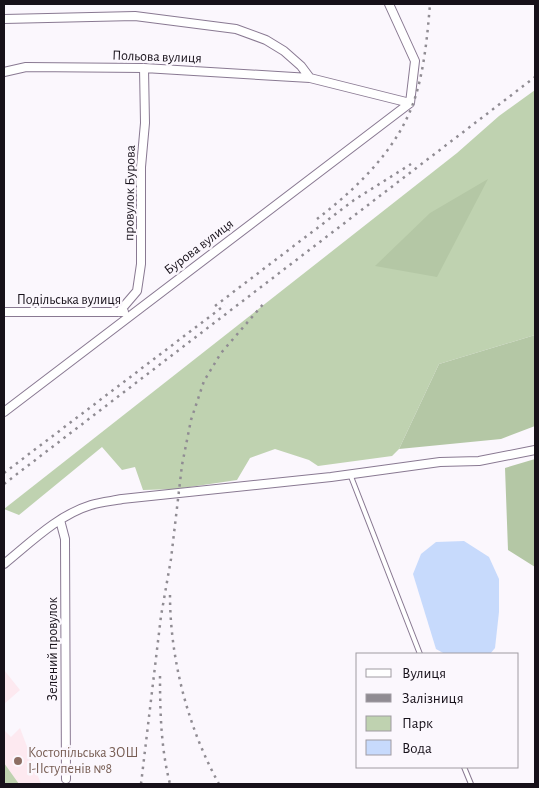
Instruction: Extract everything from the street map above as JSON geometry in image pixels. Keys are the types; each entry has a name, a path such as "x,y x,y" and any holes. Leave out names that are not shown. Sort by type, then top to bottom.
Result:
{"street":[{"path":"389,4 415,61 410,103"},
{"path":"4,19 135,16 236,29 266,40 284,51 301,66 310,78"},
{"name":"Польова вулиця","path":"4,72 26,67 144,68 310,78 410,103"},
{"name":"провулок Бурова","path":"119,312 137,291 141,264 141,167 146,123 144,68"},
{"name":"Бурова вулиця","path":"4,412 410,103"},
{"name":"Подільська вулиця","path":"4,312 135,312"},
{"path":"4,564 60,520 92,505 122,499 350,474 440,462 479,460 535,450"},
{"name":"Зелений провулок","path":"60,520 65,540 66,779"}],"lane":[{"path":"350,474 420,653"},
{"path":"464,768 471,784"}],"shaded area":[{"path":"4,670 20,690 4,704"},
{"name":"Костопільська ЗОШ І-ІІступенів №8","path":"20,728 41,784 4,784 4,730 11,737"}],"green space":[{"path":"535,90 535,335 439,364 399,449 392,456 318,466 309,460 275,449 250,458 237,480 176,489 143,490 135,467 122,470 102,447 19,515 4,509 457,153 499,116"},
{"path":"488,179 437,277 375,266 430,213"},
{"path":"535,335 535,426 501,439 399,449 439,364"},
{"path":"535,459 535,567 508,550 505,468"},
{"path":"4,763 19,784 4,784"}],"water":[{"path":"464,541 489,557 499,579 499,612 495,648 491,653 443,653 436,649 413,574 421,554 436,542"}],"railway":[{"path":"317,219 355,187 378,162 406,120 417,93 426,48 430,4"},
{"path":"4,484 535,77"},
{"path":"215,306 354,200 411,164"},
{"path":"141,784 161,616 171,559 182,465 191,420 204,381 221,353 265,302"},
{"path":"4,473 225,305"},
{"path":"170,595 173,644 183,692 198,740 219,784"},
{"path":"160,676 163,744 170,784"}],"place":[{"name":"Костопільська ЗОШ І-ІІступенів №8","path":"18,761"}]}
